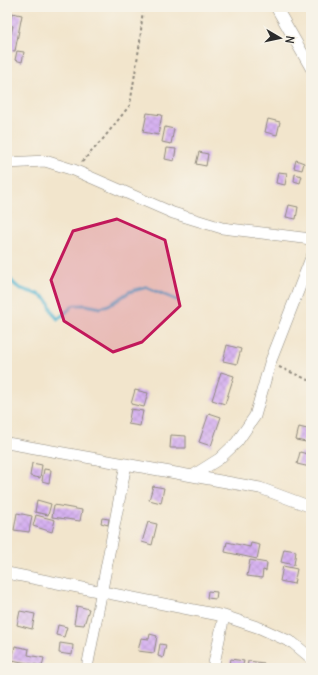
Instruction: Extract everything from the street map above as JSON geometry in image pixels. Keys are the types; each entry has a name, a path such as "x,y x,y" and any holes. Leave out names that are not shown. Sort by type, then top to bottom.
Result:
{"street":[{"path":"276,7 311,68"},
{"path":"7,163 44,161 74,170 173,213 222,228 311,239"},
{"path":"192,476 219,459 237,442 255,416 270,363 311,258"},
{"path":"7,443 260,488 311,507"},
{"path":"87,668 126,464"},
{"path":"7,573 224,616 260,628 293,643 311,658"},
{"path":"213,668 224,616"}],"path":[{"path":"74,170 103,139 130,104 139,49 143,7"},
{"path":"270,363 311,381"}],"highlighted area":[{"path":"117,219 165,240 180,306 142,342 113,352 64,321 51,280 73,231"}],"building":[{"path":"12,13 22,15 15,51 7,50 8,33 11,34 13,26 9,25"},
{"path":"17,51 24,52 22,62 15,60"},
{"path":"147,113 162,115 158,135 143,132"},
{"path":"268,119 280,122 277,135 265,132"},
{"path":"165,127 174,129 171,144 162,142"},
{"path":"167,148 176,149 174,161 165,159"},
{"path":"199,152 208,154 206,166 196,164"},
{"path":"296,160 304,163 302,170 294,168"},
{"path":"278,172 287,173 285,185 276,183"},
{"path":"295,174 302,176 300,183 294,181"},
{"path":"289,205 298,207 296,219 286,217"},
{"path":"227,345 241,349 237,364 223,361"},
{"path":"221,372 234,376 225,404 212,400"},
{"path":"135,390 148,393 144,407 131,404"},
{"path":"131,409 143,411 140,426 128,424"},
{"path":"209,413 221,417 211,446 199,442"},
{"path":"299,427 311,430 311,443 296,440"},
{"path":"171,435 186,436 186,448 170,448"},
{"path":"300,452 311,455 310,467 297,464"},
{"path":"32,463 42,465 40,478 30,476"},
{"path":"44,469 51,470 49,483 42,481"},
{"path":"153,486 164,488 161,503 149,500"},
{"path":"37,500 51,504 48,515 35,512"},
{"path":"54,505 82,510 80,521 52,517"},
{"path":"17,513 32,516 29,532 14,530"},
{"path":"36,515 55,520 52,532 33,526"},
{"path":"102,518 109,519 108,525 101,523"},
{"path":"148,522 157,524 152,545 142,542"},
{"path":"227,542 250,547 251,543 260,545 257,559 225,552"},
{"path":"284,549 296,551 294,565 281,562"},
{"path":"250,560 267,563 266,571 263,570 262,578 247,576"},
{"path":"283,566 297,569 294,584 280,581"},
{"path":"208,591 217,592 216,599 207,598"},
{"path":"77,606 89,609 84,625 74,624"},
{"path":"20,611 35,614 32,629 17,625"},
{"path":"58,625 67,627 64,637 56,635"},
{"path":"150,634 157,636 154,653 138,651 141,638 149,639"},
{"path":"60,643 73,645 72,655 59,653"},
{"path":"160,644 166,645 163,658 158,656"},
{"path":"15,646 29,649 28,655 44,658 42,666 12,660"},
{"path":"231,659 244,661 242,668 229,668"},
{"path":"248,661 264,663 263,668 247,668"}],"waterway":[{"path":"7,275 18,287 44,297 58,319 74,305 86,305 101,308 113,303 129,292 146,287 177,300"}]}
